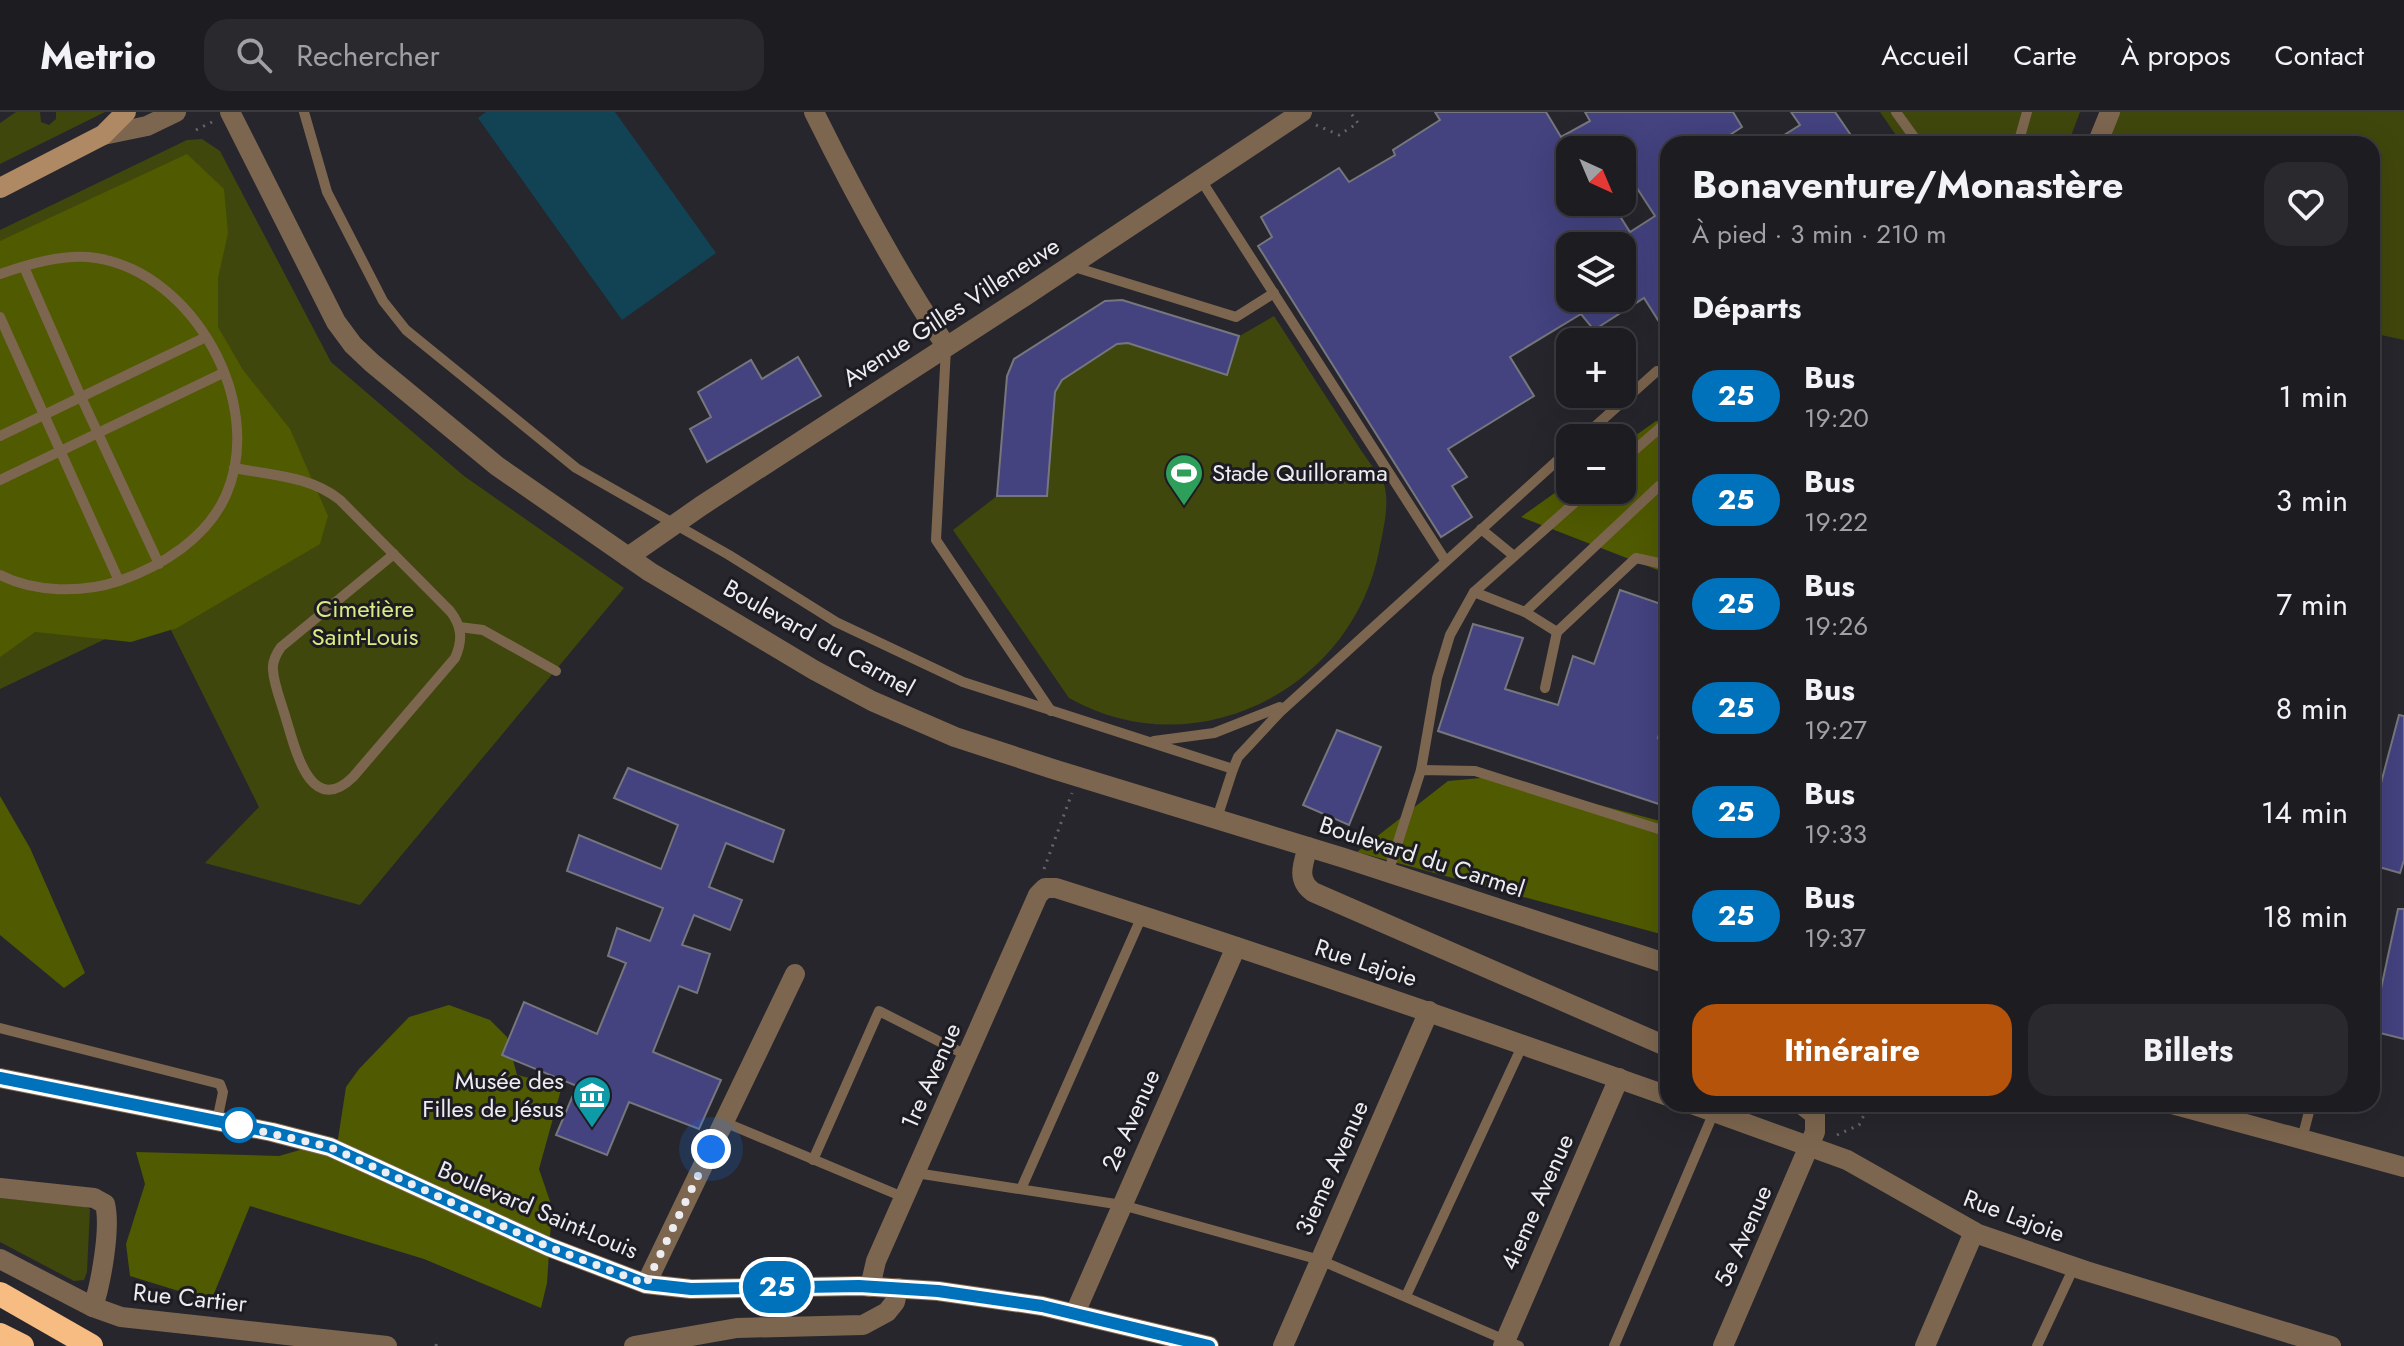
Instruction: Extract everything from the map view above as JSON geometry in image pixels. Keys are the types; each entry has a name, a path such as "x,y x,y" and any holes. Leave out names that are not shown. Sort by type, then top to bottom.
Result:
{"highway":[{"path":"0,1294 91,1346"},
{"path":"0,1335 22,1346"}],"main road":[{"path":"0,188 103,135 126,112"}],"street":[{"path":"103,135 147,126 176,112"},
{"name":"Boulevard du Carmel","path":"230,112 336,322 353,345 472,447 628,557 747,631 872,701 955,737 1660,961"},
{"path":"814,112 900,277 946,346"},
{"name":"Avenue Gilles Villeneuve","path":"628,557 1302,112"},
{"path":"2100,136 2110,112"},
{"path":"1308,847 1301,875 1305,885 1313,892 1660,1044"},
{"name":"Rue Lajoie","path":"1045,888 1056,888 1429,1011 1660,1093"},
{"name":"1re Avenue","path":"870,1287 876,1261 903,1197 1038,895 1045,888"},
{"name":"2e Avenue","path":"1075,1313 1236,947"},
{"path":"646,1284 795,974"},
{"name":"3ieme Avenue","path":"1283,1346 1429,1011"},
{"name":"Boulevard Saint-Louis","path":"0,1078 330,1147 549,1247 646,1284 691,1289 898,1288 1014,1301 1209,1346"},
{"name":"4ieme Avenue","path":"1509,1344 1619,1078"},
{"name":"Rue Lajoie","path":"1714,1112 1852,1163 1974,1232 2074,1267 2331,1346"},
{"path":"1810,1146 1817,1122 1812,1112"},
{"path":"2211,1112 2404,1167"},
{"name":"5e Avenue","path":"1723,1346 1810,1146"},
{"path":"0,1188 94,1198 105,1204 107,1217 101,1280 93,1307"},
{"path":"1925,1346 1974,1232"},
{"name":"Rue Cartier","path":"0,1259 93,1307 127,1318 387,1346"},
{"path":"634,1346 737,1328 863,1325 887,1312 895,1302 898,1288"}],"lane":[{"path":"304,112 327,192 383,301 406,330 576,468 836,622 963,682 1233,769"},
{"path":"1896,112 1913,136"},
{"path":"2020,136 2027,112"},
{"path":"1201,180 1445,560"},
{"path":"0,273 77,257 115,263 144,275 168,291 206,337 223,373 236,426 234,468 225,498 190,542 159,564 96,587 31,586 0,575"},
{"path":"1071,266 1236,317 1274,293"},
{"path":"24,267 159,564"},
{"path":"0,317 119,581"},
{"path":"0,436 206,337"},
{"path":"946,346 936,540 1051,711"},
{"path":"0,480 223,373"},
{"path":"1599,424 1660,374"},
{"path":"1636,449 1660,428"},
{"path":"1217,818 1238,757 1294,699 1556,462"},
{"path":"234,468 301,481 330,492 394,554 450,611 459,627 461,640 455,658 353,777 344,785 321,787 310,781 301,767 274,678 275,656 281,647 394,554"},
{"path":"1525,612 1660,486"},
{"path":"1388,873 1421,770 1437,678 1450,635 1474,592 1573,504"},
{"path":"1481,529 1514,556"},
{"path":"1545,688 1557,632 1636,558 1660,563"},
{"path":"1474,592 1525,612 1557,632"},
{"path":"459,627 483,630 556,671"},
{"path":"1144,741 1178,740 1214,733 1266,714 1294,699"},
{"path":"1421,770 1475,771 1660,829"},
{"path":"1021,1189 1142,916"},
{"path":"813,1160 879,1011 968,1056"},
{"path":"0,1028 220,1084 223,1092 217,1121"},
{"path":"1406,1296 1523,1044"},
{"path":"1614,1346 1714,1112"},
{"path":"2302,1139 2309,1112"},
{"path":"724,1122 903,1197"},
{"path":"916,1173 1122,1205 1320,1260 1509,1344"},
{"path":"2037,1346 2074,1267"}],"path":[{"path":"1339,135 1358,123 1350,112"},
{"path":"1045,888 1043,873 1078,777"},
{"path":"1810,1146 1859,1125 1864,1115 1860,1112"},
{"path":"436,1346 437,1338"}],"green space":[{"path":"16,112 40,112 41,122 49,125 56,119 56,112 105,112 0,164 0,123"},
{"path":"1880,112 2080,112 2071,136 1896,136"},
{"path":"2103,112 2404,112 2404,340 2380,335 2380,136 2095,136"},
{"name":"Cimetière Saint-Louis","path":"202,139 220,151 331,362 464,476 624,588 360,905 205,863 259,807 162,612 0,689 0,230 187,140"},
{"path":"187,154 224,189 228,233 218,278 218,327 243,370 290,429 328,516 320,544 177,628 131,642 35,632 0,657 0,241"},
{"name":"Stade Quillorama","path":"1122,300 1238,337 1274,316 1384,484 1386,492 1379,551 1363,600 1337,643 1302,677 1261,703 1215,719 1166,725 1117,718 1069,698 953,530 997,496 1007,376 1014,359 1105,301"},
{"path":"1656,421 1660,422 1660,571 1521,517 1556,492 1556,504 1636,504 1636,435"},
{"path":"1492,777 1660,821 1660,934 1357,852 1448,781"},
{"path":"0,796 30,848 85,973 64,988 0,935"},
{"path":"449,1005 490,1020 507,1037 517,1075 562,1086 539,1169 552,1207 547,1283 541,1308 424,1259 250,1206 211,1301 130,1276 126,1244 145,1184 136,1152 279,1156 338,1139 346,1087 359,1069 409,1017"},
{"path":"0,1198 90,1209 84,1280 74,1281 0,1242"}],"water":[{"path":"486,112 615,112 716,253 622,320 478,118"}],"building":[{"path":"1435,112 1546,112 1560,136 1556,136 1556,216 1620,216 1630,232 1556,232 1556,312 1622,312 1597,328 1592,328 1581,314 1510,357 1534,396 1448,449 1467,477 1452,486 1472,517 1441,537 1258,246 1272,237 1261,217 1339,168 1349,182 1395,155 1393,150 1440,120"},
{"path":"1585,112 1733,112 1742,127 1728,136 1660,136 1660,323 1644,298 1636,303 1636,232 1630,232 1655,216 1636,187 1636,136 1563,136 1590,121"},
{"path":"1791,112 1835,112 1852,136 1783,136 1800,125"},
{"path":"1122,300 1239,336 1227,375 1128,343 1117,344 1062,380 1055,392 1047,496 997,496 1007,376 1014,359 1105,301"},
{"path":"798,357 821,396 707,462 690,429 711,417 698,392 751,360 762,379"},
{"path":"1620,590 1660,604 1660,804 1438,731 1473,624 1523,638 1505,689 1558,705 1573,656 1594,664"},
{"path":"2399,715 2404,716 2404,860 2400,873 2380,867 2380,787"},
{"path":"1337,730 1381,747 1349,825 1303,805"},
{"path":"628,768 784,830 773,862 726,843 709,887 742,900 730,930 694,915 682,945 710,954 697,993 679,986 653,1052 721,1080 699,1129 629,1102 607,1155 556,1135 577,1086 502,1055 524,1002 597,1034 626,963 608,956 617,928 650,941 663,908 567,871 579,835 661,869 678,825 614,798"},
{"path":"2398,909 2404,909 2404,1039 2380,1033 2380,993"}],"bus line":[{"name":"25","path":"0,1078 306,1139 383,1170 549,1247 646,1284 691,1289 859,1286 938,1291 1042,1306 1209,1346"}],"place":[{"name":"Stade Quillorama","path":"1184,507"},
{"name":"Musée des Filles de Jésus","path":"592,1129"}],"route":[{"path":"239,1125 230,1124 330,1147 549,1247 646,1284 711,1149"}]}
